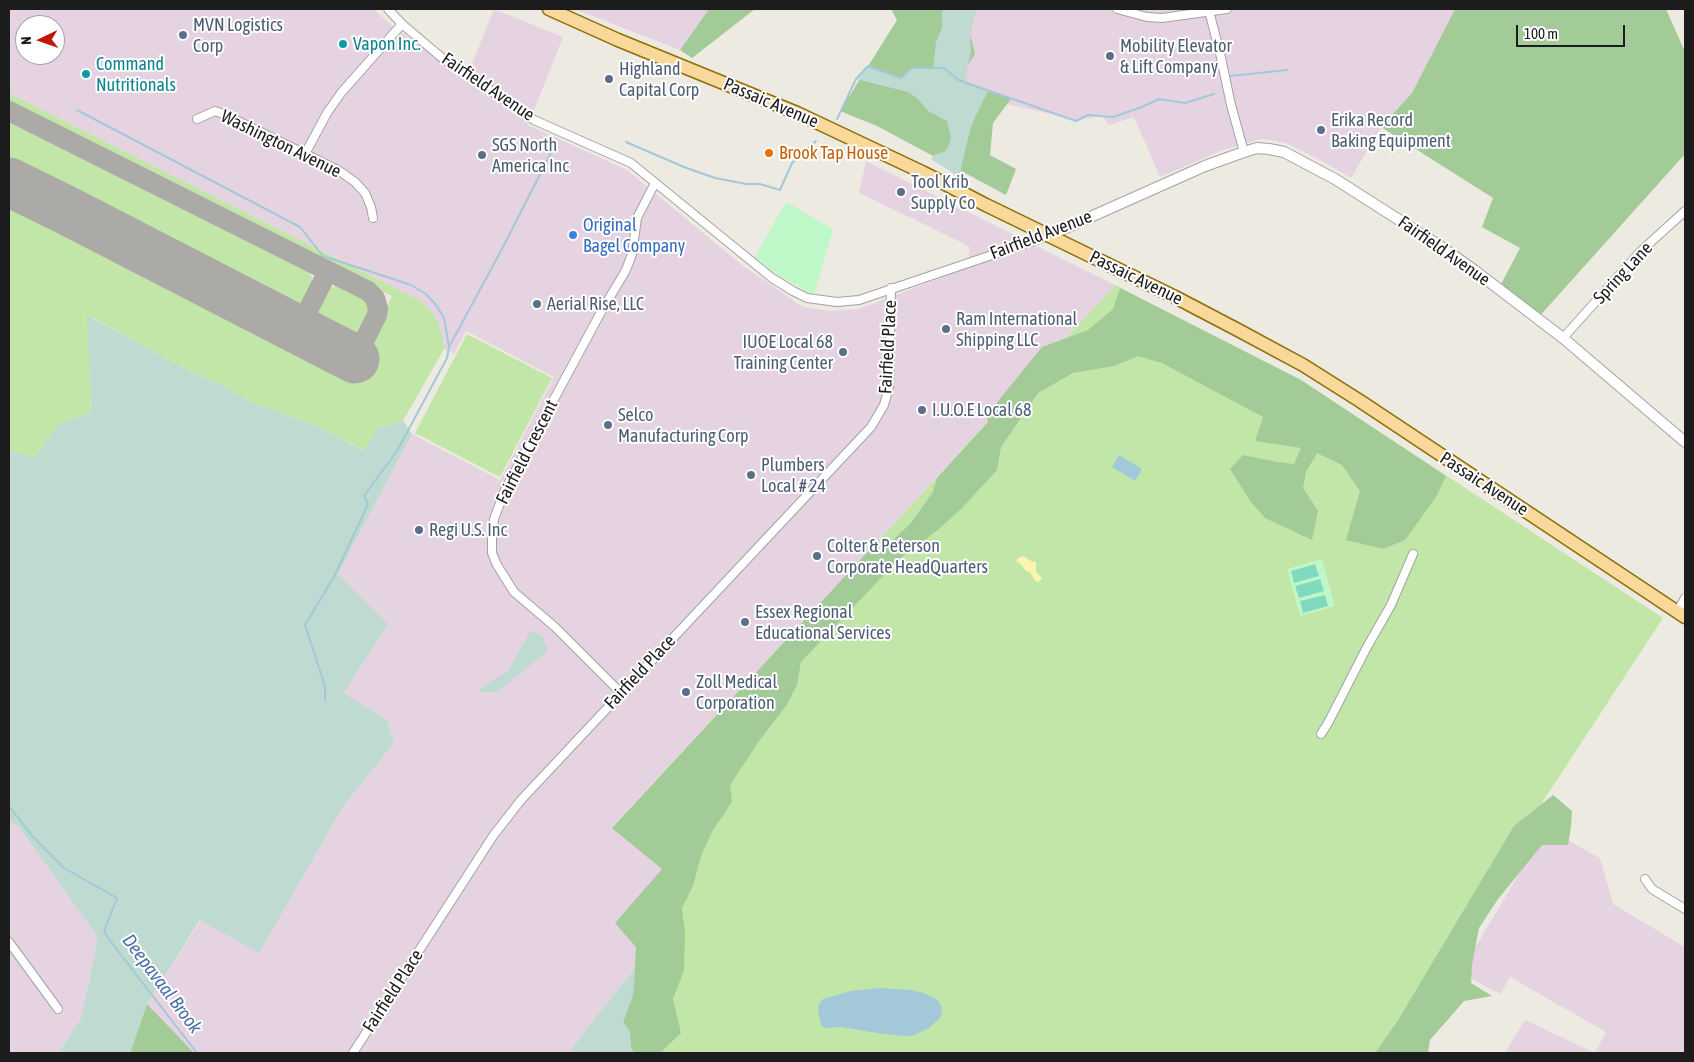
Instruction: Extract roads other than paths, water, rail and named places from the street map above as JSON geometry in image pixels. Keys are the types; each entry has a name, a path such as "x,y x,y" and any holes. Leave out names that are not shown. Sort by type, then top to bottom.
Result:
{"main road":[{"name":"Passaic Avenue","path":"549,9 636,48 798,114 924,173 1175,297 1303,365 1681,614"}],"street":[{"name":"Fairfield Avenue","path":"388,9 402,24 441,57 534,120 631,163 772,278 807,298 847,301 868,297 1050,235 1205,166 1244,152 1257,148 1284,152 1335,179 1440,246 1563,338 1685,442"},
{"path":"1117,9 1147,17 1162,18 1227,9"},
{"path":"1209,11 1244,152"},
{"path":"305,154 327,113 341,93 402,24"},
{"name":"Washington Avenue","path":"197,119 215,111 338,170 355,182 365,193 373,218"},
{"name":"Fairfield Crescent","path":"621,693 555,627 514,592 497,565 492,553 492,537 494,519 505,490 600,312 626,270 632,254 637,218 655,182"},
{"name":"Spring Lane","path":"1563,338 1641,251 1685,210"},
{"name":"Fairfield Place","path":"353,1053 497,831 521,800 871,427 884,405 889,387 891,288"},
{"path":"1321,734 1391,605 1413,554"},
{"path":"1681,614 1685,598"},
{"path":"1645,879 1652,889 1685,909"},
{"path":"9,942 58,1009"}],"waterway":[{"path":"837,119 856,79 868,66 901,78 912,68 944,68 958,80 1076,121 1088,115 1113,117 1159,99 1185,103 1214,94"},
{"path":"1230,76 1287,70"},
{"path":"77,110 300,227 323,256 411,285 426,294 444,318 449,347 447,358 397,451 364,496 368,504 335,575 305,625 325,686 325,701"},
{"path":"626,142 715,178 746,184 760,184 780,190 792,163 816,141"},
{"path":"449,347 556,143"},
{"name":"Deepavaal Brook","path":"9,806 32,836 64,868 117,898 104,931 197,1053"}],"place":[{"name":"MVN Logistics Corp","path":"183,35"},
{"name":"Vapon Inc.","path":"343,44"},
{"name":"Mobility Elevator & Lift Company","path":"1110,56"},
{"name":"Command Nutritionals","path":"86,74"},
{"name":"Highland Capital Corp","path":"609,79"},
{"name":"Erika Record Baking Equipment","path":"1321,130"},
{"name":"Brook Tap House","path":"769,153"},
{"name":"SGS North America Inc","path":"482,155"},
{"name":"Tool Krib Supply Co","path":"901,192"},
{"name":"Original Bagel Company","path":"573,235"},
{"name":"Aerial Rise, LLC","path":"537,304"},
{"name":"Ram International Shipping LLC","path":"946,329"},
{"name":"IUOE Local 68 Training Center","path":"843,352"},
{"name":"I.U.O.E Local 68","path":"922,410"},
{"name":"Selco Manufacturing Corp","path":"608,425"},
{"name":"Plumbers Local # 24","path":"751,475"},
{"name":"Regi U.S. Inc","path":"419,530"},
{"name":"Colter & Peterson Corporate HeadQuarters","path":"817,556"},
{"name":"Essex Regional Educational Services","path":"745,622"},
{"name":"Zoll Medical Corporation","path":"686,692"}]}
